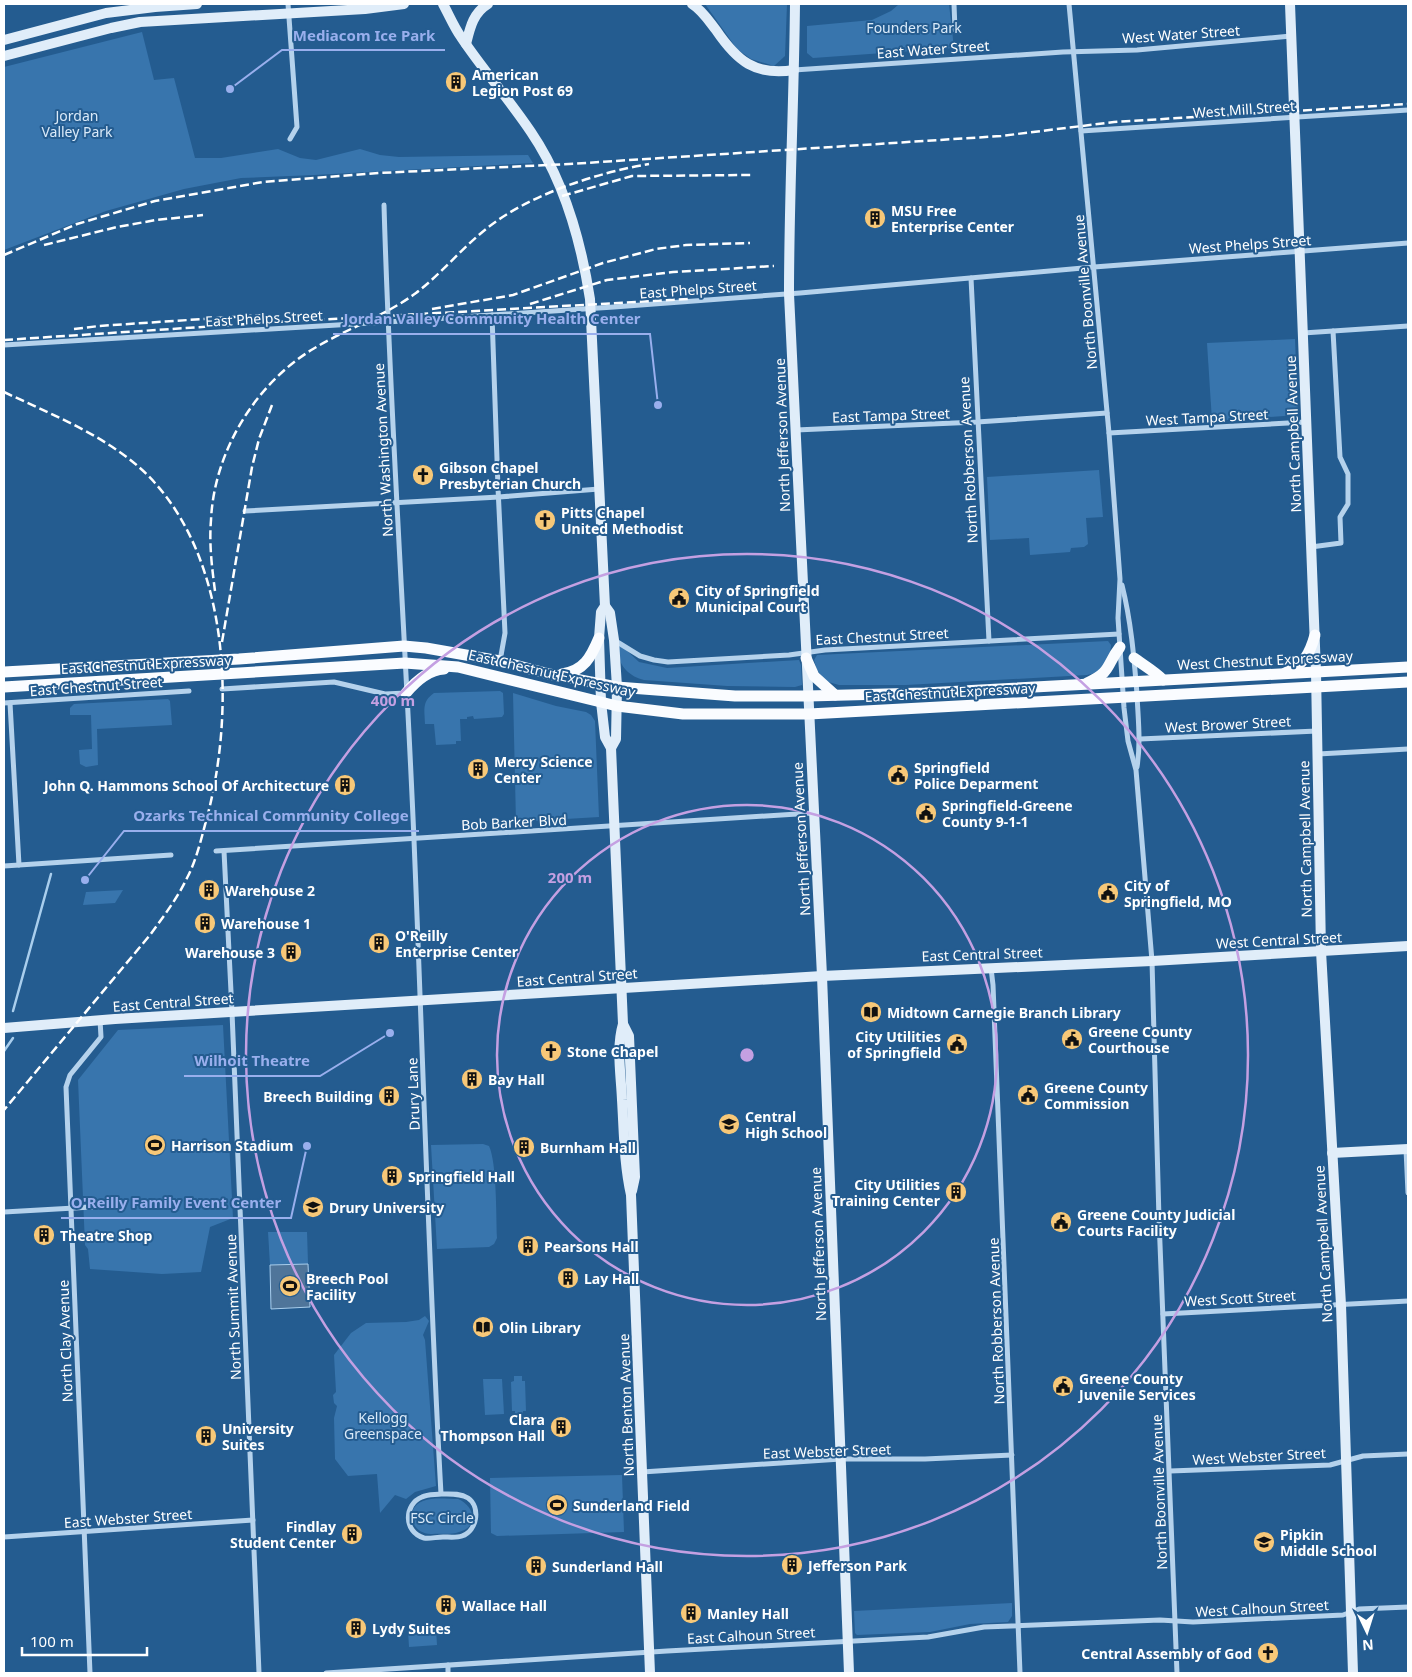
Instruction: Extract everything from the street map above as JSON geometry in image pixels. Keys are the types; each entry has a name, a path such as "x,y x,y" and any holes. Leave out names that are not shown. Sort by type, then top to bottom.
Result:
{"main road":[{"path":"4,40 106,13 155,6 197,4"},
{"path":"4,56 140,22 288,8 366,9 404,4"},
{"name":"North Benton Avenue","path":"443,4 466,44 532,132 550,165 569,210 581,247 590,300 605,606 610,613 614,640 617,706 616,739 611,748"},
{"path":"466,44 470,25 477,13 488,4"},
{"path":"692,4 706,17 730,50 748,64 769,72 794,70"},
{"name":"North Jefferson Avenue","path":"795,4 789,220 789,294 822,976 849,1673"},
{"name":"North Campbell Avenue","path":"1290,4 1315,634 1321,951 1340,1305 1353,1673"},
{"name":"North Benton Avenue","path":"605,606 601,612 599,638 605,737 611,748 622,988 623,1024 620,1036 620,1060 626,1176 631,1195 650,1673"},
{"path":"1280,674 1292,670 1302,663 1309,652 1315,634"},
{"path":"555,675 569,673 584,665 591,656 599,638"},
{"name":"East Chestnut Expressway","path":"4,672 239,659 404,646 500,661 555,675 616,687 735,696 925,693 1122,682"},
{"path":"1082,685 1099,678 1108,670 1113,656 1120,647"},
{"path":"806,655 814,676 835,695"},
{"path":"1134,658 1157,674 1162,680"},
{"name":"East Chestnut Expressway","path":"4,687 405,663 458,667 617,706 683,714 809,714 1124,697"},
{"path":"406,692 418,679 437,669 458,667"},
{"name":"West Chestnut Expressway","path":"1122,682 1408,667"},
{"path":"1124,697 1408,682"},
{"name":"West Central Street","path":"1152,961 1408,946"},
{"name":"East Central Street","path":"4,1028 100,1020 822,976 1152,961"},
{"path":"1332,1153 1407,1149"}],"street":[{"path":"954,4 955,30"},
{"name":"North Boonville Avenue","path":"1069,4 1108,413 1120,579 1118,618 1122,682 1128,741 1136,770 1152,961 1177,1673"},
{"path":"288,8 297,127 290,139"},
{"name":"West Water Street","path":"1073,51 1138,50 1291,36"},
{"name":"East Water Street","path":"794,70 1073,51"},
{"name":"West Mill Street","path":"1081,131 1408,110"},
{"name":"North Washington Avenue","path":"384,205 387,322 398,503 406,692"},
{"name":"West Phelps Street","path":"1094,267 1408,244"},
{"name":"East Phelps Street","path":"4,345 387,322 789,294 1094,267"},
{"name":"North Robberson Avenue","path":"972,278 977,422 989,641"},
{"path":"492,315 505,633 500,661"},
{"path":"1303,333 1408,326"},
{"path":"1311,547 1341,543 1340,517 1348,504 1348,474 1340,457 1334,331"},
{"name":"East Tampa Street","path":"795,430 977,422 1108,413"},
{"name":"West Tampa Street","path":"1109,433 1306,422"},
{"path":"245,511 498,497 600,489"},
{"name":"North Boonville Avenue","path":"1120,579 1130,615 1134,658 1140,739 1136,770"},
{"name":"East Chestnut Street","path":"614,640 647,658 668,662 806,655 989,641 1119,634"},
{"path":"222,689 334,682 385,694 406,692"},
{"name":"East Chestnut Street","path":"7,703 189,691"},
{"name":"Drury Lane","path":"406,692 414,839 441,1494"},
{"path":"7,703 19,865"},
{"name":"West Brower Street","path":"1140,739 1316,730"},
{"path":"1317,754 1408,749"},
{"name":"Bob Barker Blvd","path":"216,851 813,813"},
{"name":"North Summit Avenue","path":"224,851 259,1673"},
{"path":"4,866 171,855"},
{"name":"North Robberson Avenue","path":"991,967 1020,1673"},
{"name":"North Clay Avenue","path":"90,1673 66,1087 70,1076 101,1037 100,1020"},
{"path":"1407,1149 1408,1193"},
{"path":"4,1212 92,1206"},
{"name":"West Scott Street","path":"1163,1314 1408,1301"},
{"name":"West Webster Street","path":"1170,1471 1330,1464 1363,1456 1408,1454"},
{"name":"East Webster Street","path":"642,1472 841,1459 925,1459 1012,1455"},
{"path":"441,1494 460,1495 468,1498 475,1507 473,1528 461,1537 424,1538 414,1532 410,1526 408,1512 412,1505 423,1496 441,1494"},
{"name":"East Webster Street","path":"4,1537 253,1520"},
{"name":"West Calhoun Street","path":"1176,1621 1190,1622 1343,1615 1359,1610 1408,1607"},
{"name":"East Calhoun Street","path":"326,1673 928,1637 978,1628 1160,1620 1176,1621"},
{"path":"448,1665 448,1673"}],"green space":[{"path":"705,4 787,4 785,56 774,66 751,59 737,49"},
{"name":"Founders Park","path":"949,4 954,48 813,58 807,53 807,26 872,20 891,11 898,5"},
{"name":"Jordan Valley Park","path":"142,32 154,80 174,78 195,158 221,158 278,149 300,158 316,160 360,149 380,155 399,157 528,155 533,163 241,178 184,189 106,211 4,250 4,67"},
{"path":"1295,339 1298,415 1212,421 1207,343"},
{"path":"1099,470 1103,517 1086,518 1088,544 1084,547 1071,548 1070,552 1030,555 1029,538 990,540 987,477"},
{"path":"1108,641 1111,645 1105,664 1097,671 1087,675 906,685 839,685 825,681 817,670 814,660 817,655"},
{"path":"619,646 624,648 639,662 667,668 799,660 802,685 795,687 727,686 644,680 633,676 624,668 619,658"},
{"path":"500,691 503,693 504,714 502,717 474,719 473,716 467,717 467,719 460,719 461,741 456,741 456,744 436,745 434,724 425,724 425,703 430,696 434,693"},
{"path":"513,693 556,706 586,712 591,715 595,721 599,817 516,822"},
{"path":"168,699 170,701 172,725 97,729 98,765 86,767 80,764 79,750 92,749 91,715 70,715 70,708 74,704"},
{"path":"123,890 115,903 83,905 86,892"},
{"name":"Harrison Stadium","path":"223,1025 233,1218 210,1227 201,1272 162,1274 90,1269 88,1249 85,1245 78,1080 118,1030"},
{"path":"483,1144 489,1146 492,1154 496,1190 497,1238 494,1244 489,1247 437,1249 431,1145"},
{"path":"268,1232 307,1232 308,1264 270,1265"},
{"name":"Kellogg Greenspace","path":"425,1316 429,1321 423,1335 425,1340 436,1486 415,1492 406,1499 395,1495 380,1513 377,1474 348,1476 335,1459 334,1418 337,1406 334,1403 333,1395 336,1392 334,1355 351,1333 366,1323 406,1322 419,1320"},
{"path":"514,1376 522,1376 522,1381 525,1381 526,1411 523,1411 523,1416 515,1416 515,1411 512,1411 511,1382 514,1381"},
{"path":"483,1379 502,1379 504,1414 485,1415"},
{"name":"Sunderland Field","path":"622,1475 624,1532 497,1536 491,1533 490,1478"},
{"name":"FSC Circle","path":"431,1499 458,1499 468,1506 472,1516 470,1526 459,1532 425,1533 419,1530 412,1521 413,1510 423,1501"},
{"path":"1012,1603 1012,1616 1008,1622 970,1624 930,1632 857,1635 855,1633 854,1611"},
{"path":"436,1630 437,1645 409,1647 408,1631"}],"shaded area":[{"name":"Breech Pool Facility","path":"308,1264 310,1307 271,1309 270,1265"}],"waterway":[{"path":"13,1011 51,874"},
{"path":"4,1051 13,1038"}],"railway":[{"path":"4,255 77,224 155,201 263,182 379,173 569,164 1001,136 1114,122 1408,104"},
{"path":"215,591 210,529 214,495 220,470 229,445 241,422 273,381 313,349 391,309 416,293 486,229 522,206 563,187 607,173 649,164"},
{"path":"562,196 632,176 752,175"},
{"path":"44,245 117,227 156,220 203,215"},
{"path":"432,309 513,295 603,263 656,249 686,245 750,243"},
{"path":"530,304 607,280 673,272 774,266"},
{"path":"4,340 278,322 689,299"},
{"path":"74,329 263,315"},
{"path":"4,392 64,420 104,442 123,454 155,483 180,518 199,557 212,600 220,644 223,690 221,736 215,780 198,850 183,886 170,908 150,935 4,1110"},
{"path":"222,642 252,467 259,439 272,405"}],"place":[{"name":"American Legion Post 69","path":"456,82"},
{"name":"Mediacom Ice Park","path":"230,89"},
{"name":"MSU Free Enterprise Center","path":"875,218"},
{"name":"Jordan Valley Community Health Center","path":"658,405"},
{"name":"Gibson Chapel Presbyterian Church","path":"423,475"},
{"name":"Pitts Chapel United Methodist","path":"545,520"},
{"name":"City of Springfield Municipal Court","path":"679,598"},
{"name":"Mercy Science Center","path":"478,769"},
{"name":"Springfield Police Deparment","path":"898,775"},
{"name":"John Q. Hammons School Of Architecture","path":"345,785"},
{"name":"Springfield-Greene County 9-1-1","path":"926,813"},
{"name":"Ozarks Technical Community College","path":"85,880"},
{"name":"Warehouse 2","path":"209,890"},
{"name":"City of Springfield, MO","path":"1108,893"},
{"name":"Warehouse 1","path":"205,923"},
{"name":"O'Reilly Enterprise Center","path":"379,943"},
{"name":"Warehouse 3","path":"291,952"},
{"name":"Midtown Carnegie Branch Library","path":"871,1012"},
{"name":"Wilhoit Theatre","path":"390,1033"},
{"name":"Greene County Courthouse","path":"1072,1039"},
{"name":"City Utilities of Springfield","path":"957,1044"},
{"name":"Stone Chapel","path":"551,1051"},
{"name":"Bay Hall","path":"472,1079"},
{"name":"Greene County Commission","path":"1028,1095"},
{"name":"Breech Building","path":"389,1096"},
{"name":"Central High School","path":"729,1124"},
{"name":"Harrison Stadium","path":"155,1145"},
{"name":"O'Reilly Family Event Center","path":"307,1146"},
{"name":"Burnham Hall","path":"524,1147"},
{"name":"Springfield Hall","path":"392,1176"},
{"name":"City Utilities Training Center","path":"956,1192"},
{"name":"Drury University","path":"313,1207"},
{"name":"Greene County Judicial Courts Facility","path":"1061,1222"},
{"name":"Theatre Shop","path":"44,1235"},
{"name":"Pearsons Hall","path":"528,1246"},
{"name":"Lay Hall","path":"568,1278"},
{"name":"Breech Pool Facility","path":"290,1286"},
{"name":"Olin Library","path":"483,1327"},
{"name":"Greene County Juvenile Services","path":"1063,1386"},
{"name":"Clara Thompson Hall","path":"561,1427"},
{"name":"University Suites","path":"206,1436"},
{"name":"Sunderland Field","path":"557,1505"},
{"name":"Findlay Student Center","path":"352,1534"},
{"name":"Pipkin Middle School","path":"1264,1542"},
{"name":"Jefferson Park","path":"792,1565"},
{"name":"Sunderland Hall","path":"536,1566"},
{"name":"Wallace Hall","path":"446,1605"},
{"name":"Manley Hall","path":"691,1613"},
{"name":"Lydy Suites","path":"356,1628"},
{"name":"Central Assembly of God","path":"1268,1653"}]}
